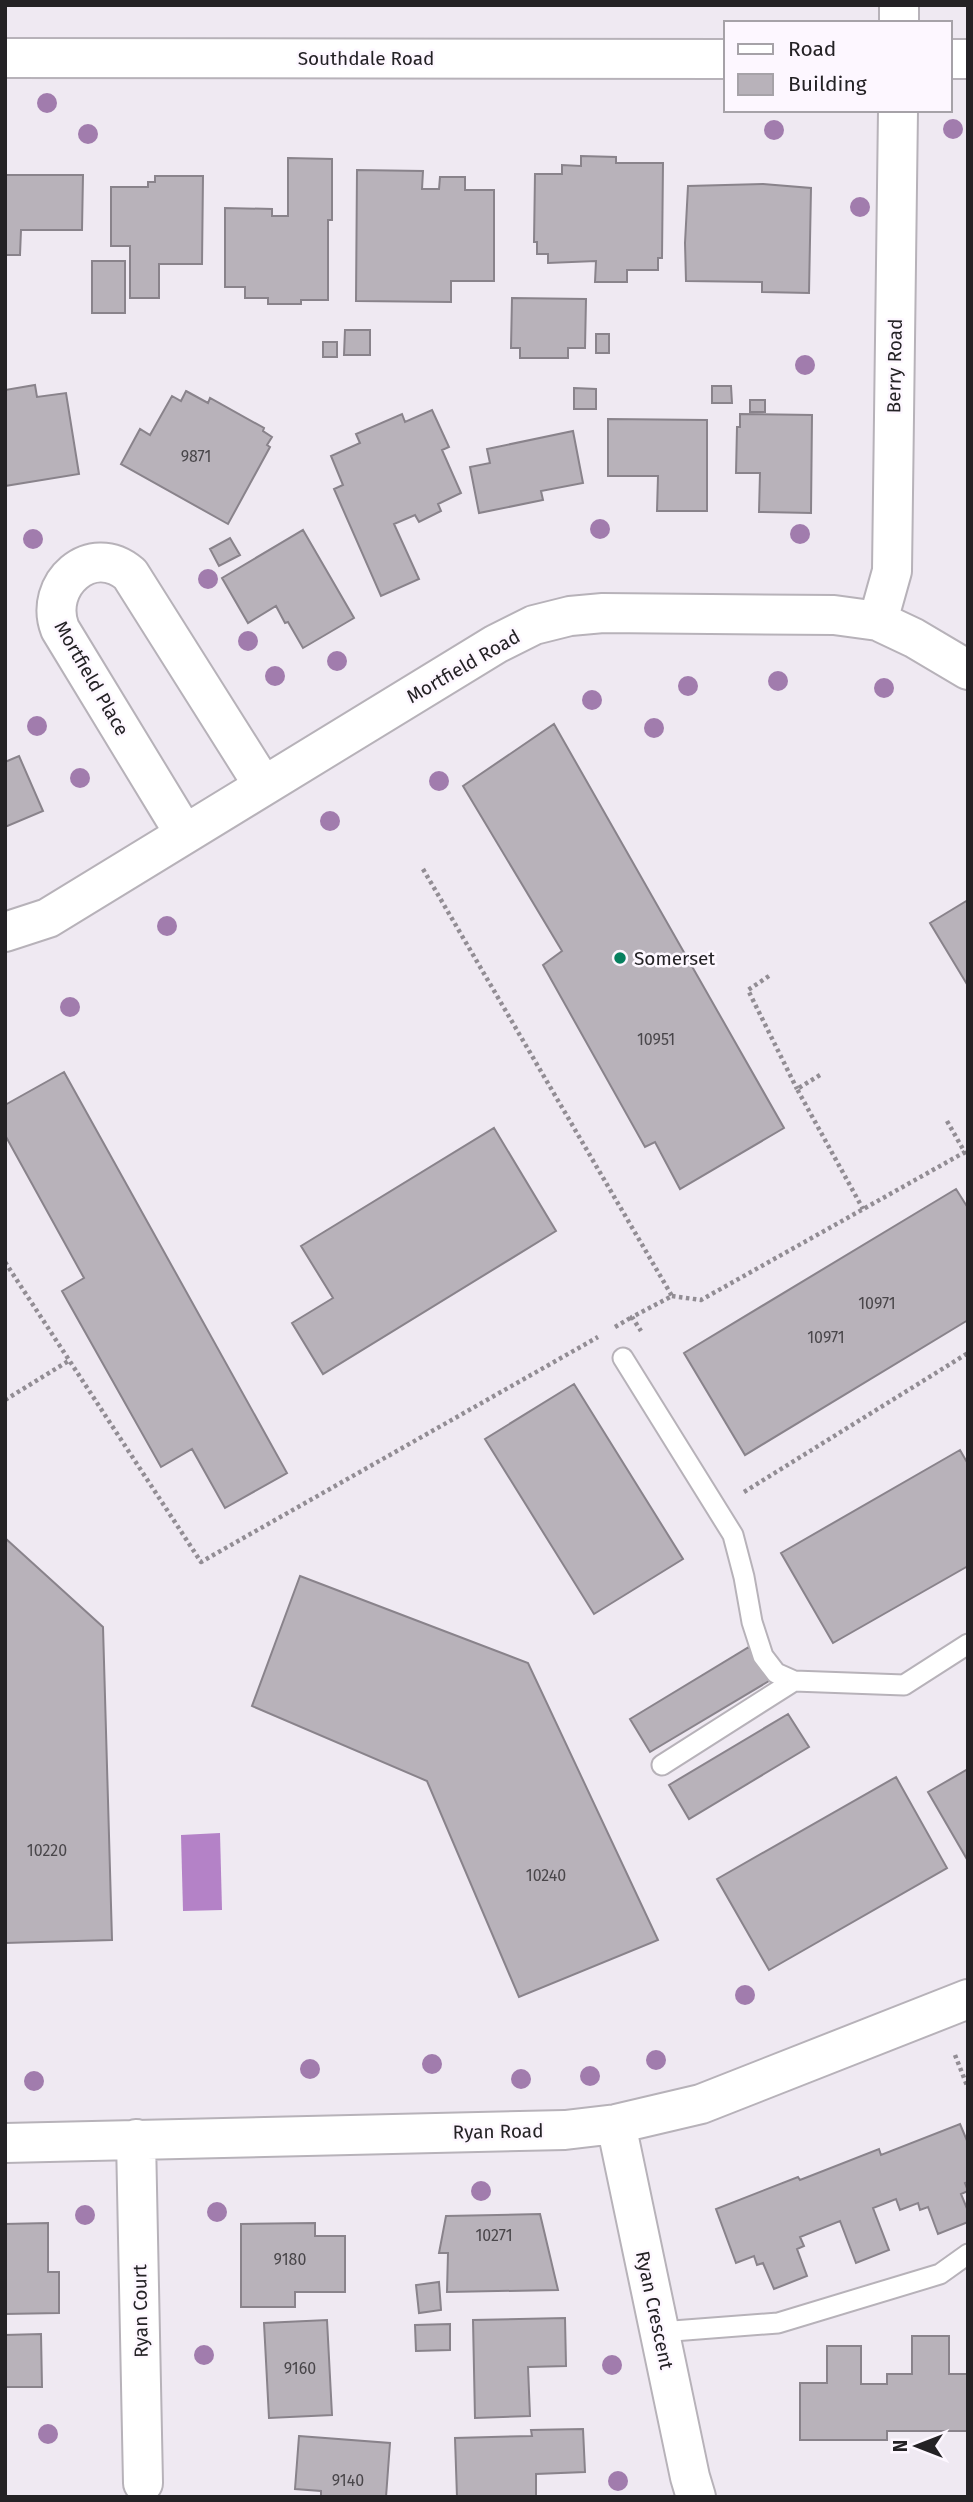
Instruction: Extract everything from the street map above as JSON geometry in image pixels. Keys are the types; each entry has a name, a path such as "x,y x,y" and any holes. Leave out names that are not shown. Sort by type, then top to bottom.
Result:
{"street":[{"name":"Southdale Road","path":"5,58 724,59"},
{"name":"Berry Road","path":"878,621 892,571 898,112"},
{"name":"Mortfield Place","path":"184,834 56,619 56,605 68,578 80,568 90,564 112,563 130,574 263,785"},
{"name":"Mortfield Road","path":"5,932 48,918 496,644 534,625 570,616 603,613 834,615 878,621 914,638 968,670"},
{"name":"Ryan Road","path":"5,2143 565,2130 616,2124 701,2104 968,1999"},
{"name":"Ryan Crescent","path":"616,2124 696,2497"},
{"name":"Ryan Court","path":"136,2139 144,2483"}],"lane":[{"path":"623,1358 733,1535 752,1622 763,1656 776,1673 794,1681 904,1685 968,1644"},
{"path":"662,1765 794,1681"},
{"path":"660,2332 778,2323 940,2274 968,2254"},
{"path":"940,2274 968,2275"}],"path":[{"path":"423,869 672,1296"},
{"path":"769,975 748,990 797,1089 863,1209"},
{"path":"797,1089 820,1075"},
{"path":"5,1262 201,1562 632,1317 672,1296 701,1300 966,1155 947,1121"},
{"path":"632,1317 647,1340"},
{"path":"737,1481 745,1493 968,1353"},
{"path":"5,1401 70,1360"},
{"path":"955,2055 968,2088"}],"shaded area":[{"path":"220,1833 222,1910 183,1911 181,1835"}],"building":[{"path":"581,156 616,157 616,163 663,163 662,258 658,258 658,270 627,270 627,282 595,282 596,261 548,263 548,254 537,254 537,242 534,242 535,174 562,174 562,165 581,166"},
{"path":"288,158 332,159 332,220 328,220 328,300 301,300 301,304 268,304 268,298 245,298 245,287 225,287 225,208 272,209 272,216 288,216"},
{"path":"357,170 423,171 422,189 439,189 440,177 465,177 465,190 494,190 494,281 451,281 451,302 356,301"},
{"path":"5,175 83,175 82,230 21,230 20,255 5,255"},
{"path":"155,176 203,176 202,264 159,264 159,298 130,298 130,246 111,246 111,187 148,187 148,182 155,182"},
{"path":"763,184 811,188 809,293 762,292 762,282 686,281 688,186"},
{"path":"92,261 125,261 125,313 92,313"},
{"path":"512,298 586,299 585,348 568,348 568,358 520,358 520,348 511,348"},
{"path":"345,330 370,330 370,355 344,355"},
{"path":"596,334 609,334 609,353 596,353"},
{"path":"323,342 337,342 337,357 323,357"},
{"path":"35,385 37,397 66,393 79,474 5,486 5,390"},
{"path":"712,386 731,386 732,403 712,403"},
{"path":"574,388 596,389 596,409 574,409"},
{"path":"186,391 208,403 210,398 264,428 263,431 272,437 267,445 270,447 228,524 121,464 140,429 150,435 172,396 181,401"},
{"path":"750,400 765,400 765,412 750,412"},
{"path":"432,410 449,447 442,450 461,493 438,504 441,511 419,522 415,515 394,524 419,579 381,596 334,489 343,485 331,456 360,443 356,434 402,414 405,422"},
{"path":"740,414 812,415 811,513 759,512 760,473 736,473 737,427 740,427"},
{"path":"608,419 707,420 707,511 657,511 658,476 608,476"},
{"path":"573,431 583,483 541,491 543,500 479,513 470,467 490,463 487,449"},
{"path":"303,530 354,618 303,648 276,606 248,623 222,578"},
{"path":"230,538 240,555 219,566 210,549"},
{"name":"Somerset","path":"554,724 784,1128 680,1189 655,1142 645,1147 543,965 562,951 463,786"},
{"path":"19,756 43,811 5,827 5,762"},
{"path":"968,900 968,986 930,923"},
{"path":"64,1072 287,1473 225,1508 192,1449 161,1467 62,1291 84,1278 5,1135 5,1105"},
{"path":"494,1128 556,1231 323,1374 292,1323 333,1298 301,1246"},
{"path":"956,1189 968,1208 968,1320 745,1455 684,1353"},
{"path":"574,1384 683,1559 594,1614 485,1439"},
{"path":"960,1450 968,1464 968,1566 833,1643 781,1553"},
{"path":"5,1538 103,1627 112,1940 5,1943"},
{"path":"300,1576 528,1663 658,1940 519,1997 427,1781 252,1706"},
{"path":"749,1647 769,1681 650,1752 630,1719"},
{"path":"788,1714 809,1747 689,1819 669,1785"},
{"path":"968,1769 968,1861 928,1792"},
{"path":"896,1777 947,1868 769,1970 717,1879"},
{"path":"960,2124 968,2143 968,2182 965,2183 968,2191 961,2194 968,2211 968,2222 938,2234 928,2207 920,2210 918,2203 900,2210 896,2199 873,2208 889,2250 856,2263 840,2221 800,2237 804,2246 797,2249 807,2276 774,2289 763,2263 757,2265 754,2256 736,2263 716,2209 879,2149 881,2155"},
{"path":"540,2214 558,2290 447,2292 448,2253 439,2253 446,2216"},
{"path":"48,2223 48,2272 59,2272 59,2313 5,2314 5,2224"},
{"path":"315,2223 315,2236 345,2236 345,2292 295,2292 295,2307 241,2307 241,2224"},
{"path":"439,2282 441,2310 419,2313 416,2285"},
{"path":"565,2318 566,2366 528,2367 530,2416 475,2418 473,2320"},
{"path":"327,2320 332,2415 269,2418 264,2323"},
{"path":"450,2324 450,2350 416,2351 415,2325"},
{"path":"41,2334 42,2387 5,2387 5,2335"},
{"path":"912,2336 949,2336 949,2374 968,2374 968,2431 887,2431 887,2440 800,2440 800,2383 827,2383 827,2346 861,2346 861,2384 887,2384 887,2374 912,2374"},
{"path":"583,2429 585,2472 536,2474 536,2497 457,2497 455,2438 532,2436 531,2430"},
{"path":"299,2436 390,2443 386,2497 321,2497 321,2491 295,2489"}],"place":[{"name":"Somerset","path":"620,958"}]}
